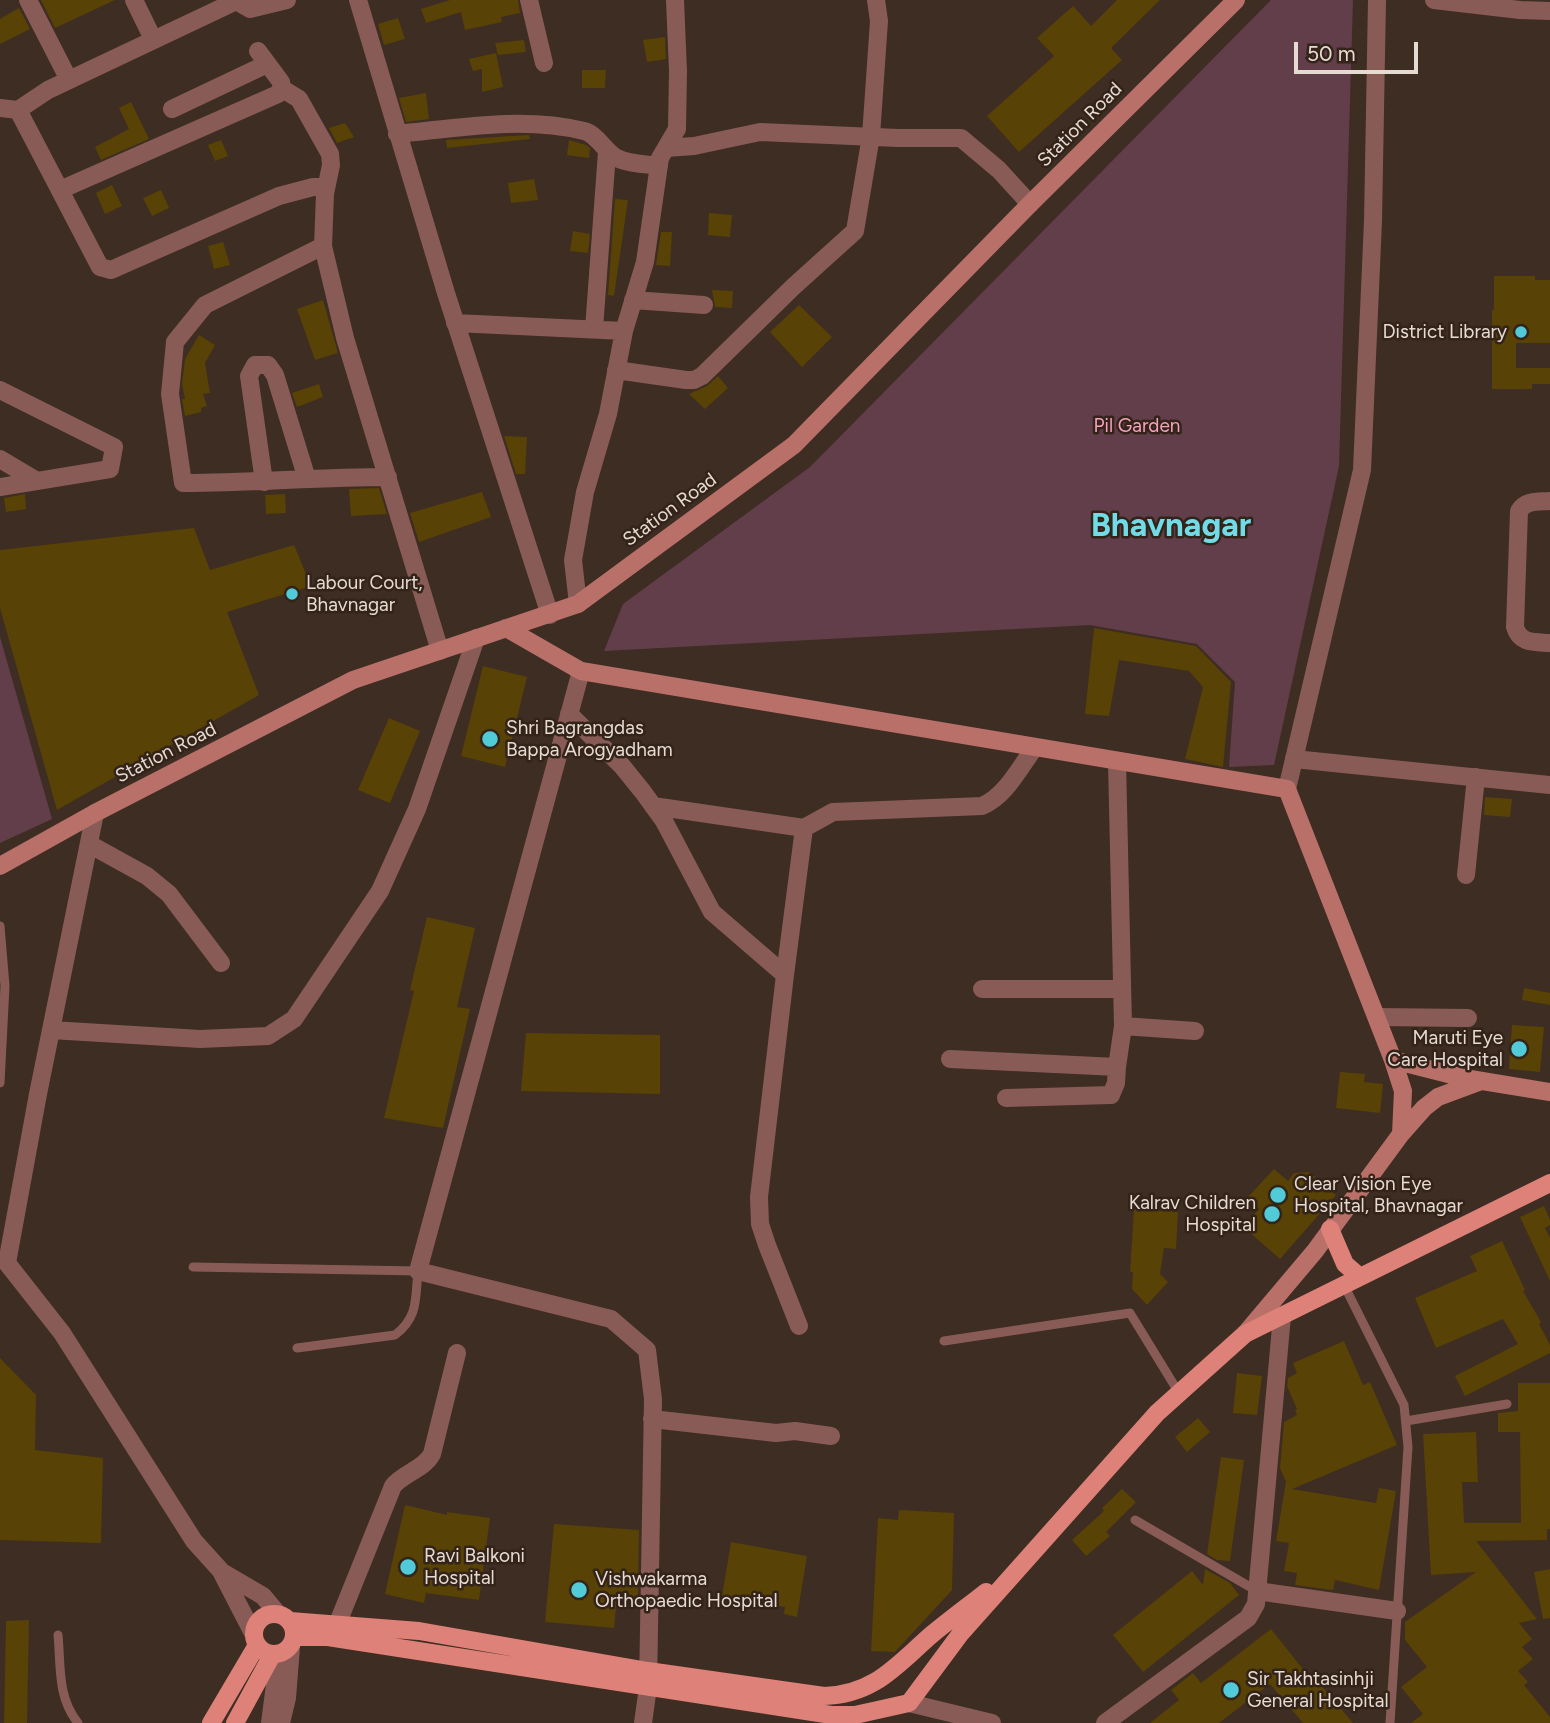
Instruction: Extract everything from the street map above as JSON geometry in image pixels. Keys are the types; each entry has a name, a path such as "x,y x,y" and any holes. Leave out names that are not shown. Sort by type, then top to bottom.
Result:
{"main road":[{"name":"Station Road","path":"0,866 95,813 353,680 578,604 794,446 1030,204 1236,0"},
{"path":"506,628 580,671 1287,789 1393,1060 1403,1091 1401,1134"},
{"path":"1393,1060 1483,1081 1550,1092"},
{"path":"255,1640 261,1650 284,1638 337,1625 419,1631 831,1715 876,1715 909,1703 961,1633 1157,1413 1245,1334 1315,1251 1401,1134 1424,1108 1438,1097 1483,1081"},
{"path":"1245,1334 1550,1183"},
{"path":"1330,1229 1345,1264 1360,1277"},
{"path":"211,1723 255,1640 259,1621 264,1616 284,1638 328,1637 648,1679 824,1696 853,1693 876,1684 932,1634 1022,1564"},
{"path":"235,1723 284,1638"},
{"path":"853,1693 876,1715"}],"street":[{"path":"29,0 69,80"},
{"path":"134,0 153,40"},
{"path":"0,108 19,110 48,90 236,1 250,9 253,4 287,0"},
{"path":"358,0 455,323 550,615"},
{"path":"529,0 544,63"},
{"path":"578,604 573,560 585,492 608,414 624,331 645,262 659,166 677,129 675,0"},
{"path":"616,370 686,380 702,376 855,231 871,136 880,21 876,0"},
{"path":"1287,789 1362,470 1373,221 1377,0"},
{"path":"1434,0 1524,5 1550,11"},
{"path":"60,190 278,94 281,82 263,57 172,109"},
{"path":"281,88 299,99 330,154 323,247 345,338 440,651"},
{"path":"19,110 100,267 111,270 279,196 313,187 321,187 325,194"},
{"path":"397,134 480,125 533,124 588,131 607,152 619,159 659,166"},
{"path":"666,148 694,146 760,132 961,138 999,170 1030,204"},
{"path":"594,329 607,152"},
{"path":"323,247 205,305 176,342 170,394 183,483 388,477"},
{"path":"634,300 704,305"},
{"path":"455,323 624,331"},
{"path":"264,482 249,376 255,365 262,364 268,365 275,375 307,479"},
{"path":"0,390 114,447 110,469 0,486"},
{"path":"0,459 37,481"},
{"path":"1550,501 1531,502 1523,505 1519,511 1515,626 1518,635 1524,640 1550,643"},
{"path":"51,1030 200,1040 268,1036 294,1019 380,891 417,809 477,638"},
{"path":"580,671 418,1270 611,1319 647,1350 653,1399 648,1679 643,1723"},
{"path":"569,714 622,766 653,806 712,912 786,975"},
{"path":"653,806 804,828 833,812 982,806 1002,793 1035,747"},
{"path":"1294,759 1550,785"},
{"path":"1006,1098 1111,1095 1116,1083 1124,1026 1117,761"},
{"path":"1466,875 1476,777"},
{"path":"95,813 7,1263 62,1333 194,1541 222,1572 255,1640"},
{"path":"799,1326 760,1224 760,1197 804,828"},
{"path":"89,844 147,876 169,894 221,963"},
{"path":"982,989 1122,989"},
{"path":"1377,1017 1468,1018"},
{"path":"1124,1026 1195,1031"},
{"path":"950,1059 1117,1067"},
{"path":"1105,1723 1248,1619 1256,1604 1282,1316"},
{"path":"337,1625 393,1486 399,1479 429,1460 432,1454 457,1353"},
{"path":"652,1419 776,1433 795,1431 831,1436"},
{"path":"222,1572 263,1596 284,1638 287,1698 281,1723"},
{"path":"1257,1591 1397,1611"},
{"path":"270,1723 284,1638"},
{"path":"909,1703 992,1723"}],"lane":[{"path":"0,926 5,986 0,1083"},
{"path":"193,1267 418,1270 413,1312 408,1325 395,1335 297,1348"},
{"path":"1344,1285 1404,1405 1406,1421 1408,1447 1390,1723"},
{"path":"944,1341 1130,1313 1179,1393"},
{"path":"1406,1421 1507,1404"},
{"path":"1135,1520 1257,1591"},
{"path":"58,1635 59,1678 71,1714 78,1723"}],"green space":[{"name":"Pil Garden","path":"1271,0 1353,0 1339,466 1274,765 1229,767 1235,682 1197,644 1090,625 604,651 623,604 810,467"},
{"path":"0,637 52,819 0,843"}],"building":[{"path":"41,0 115,0 55,28"},
{"path":"450,0 518,0 520,13 501,17 502,22 465,30 461,12 426,23 421,9"},
{"path":"1117,0 1160,0 1111,48 1122,60 1019,152 987,116 1054,56 1037,38 1073,6 1091,26"},
{"path":"19,8 30,29 0,44 0,19"},
{"path":"398,18 405,39 384,45 378,24"},
{"path":"665,37 666,59 647,62 643,40"},
{"path":"524,40 526,52 498,55 495,43"},
{"path":"496,53 503,87 482,92 482,69 473,71 469,59"},
{"path":"582,70 606,70 605,88 582,88"},
{"path":"426,93 429,119 406,122 399,98"},
{"path":"131,102 149,139 101,160 95,147 129,129 119,108"},
{"path":"345,123 354,137 337,143 329,128"},
{"path":"529,135 530,139 447,148 446,140"},
{"path":"221,140 228,156 215,161 208,145"},
{"path":"569,140 590,148 589,158 567,155"},
{"path":"534,179 538,200 511,203 508,183"},
{"path":"112,185 122,206 105,214 96,193"},
{"path":"161,190 169,208 152,216 143,198"},
{"path":"615,199 628,200 614,296 608,295"},
{"path":"709,213 732,215 730,237 708,235"},
{"path":"573,231 590,234 588,253 570,251"},
{"path":"661,232 672,232 670,266 656,265"},
{"path":"223,242 230,265 214,269 208,246"},
{"name":"District Library","path":"1494,276 1535,276 1535,280 1550,280 1550,343 1516,343 1516,368 1550,368 1550,384 1532,384 1532,389 1492,389"},
{"path":"712,290 733,291 732,308 715,307"},
{"path":"323,300 338,353 315,360 297,309"},
{"path":"799,305 832,337 802,367 770,332"},
{"path":"199,335 215,345 205,363 210,393 203,394 207,406 201,408 201,412 185,416 182,384 185,359"},
{"path":"718,376 728,388 705,409 689,394 707,386"},
{"path":"319,384 323,397 297,407 292,393"},
{"path":"504,436 527,437 525,474 516,474"},
{"path":"379,488 387,514 351,516 349,489"},
{"path":"482,492 491,517 419,542 410,513"},
{"path":"25,494 26,509 6,512 4,498"},
{"path":"285,494 286,513 266,514 265,495"},
{"path":"194,528 210,570 294,545 311,586 227,612 259,695 57,810 0,608 0,550"},
{"path":"1094,628 1196,646 1231,682 1223,767 1185,759 1203,687 1189,671 1119,660 1109,716 1085,714"},
{"path":"483,666 527,677 505,767 461,756"},
{"path":"389,718 420,731 390,803 358,790"},
{"path":"1485,797 1512,799 1510,817 1484,815"},
{"path":"427,917 475,928 457,1007 470,1009 443,1128 384,1118 414,991 410,990"},
{"path":"1524,988 1550,993 1550,1005 1522,1000"},
{"path":"1512,1025 1544,1027 1540,1072 1509,1069"},
{"path":"526,1033 660,1035 660,1094 521,1091"},
{"path":"1340,1072 1365,1074 1364,1082 1383,1084 1380,1113 1336,1108"},
{"path":"1274,1169 1288,1181 1294,1173 1309,1172 1336,1195 1280,1259 1248,1231 1250,1219 1259,1209 1247,1198"},
{"path":"1544,1206 1550,1220 1550,1225 1545,1228 1550,1238 1550,1281 1520,1217"},
{"path":"1134,1209 1178,1212 1176,1249 1164,1248 1160,1274 1168,1282 1147,1305 1132,1289 1133,1272 1130,1272"},
{"path":"1502,1241 1525,1290 1523,1291 1541,1322 1539,1324 1550,1345 1550,1353 1465,1396 1455,1376 1518,1344 1503,1319 1436,1348 1415,1298 1477,1271 1470,1256"},
{"path":"1344,1341 1363,1385 1370,1382 1397,1445 1292,1489 1376,1503 1379,1488 1396,1491 1379,1590 1335,1580 1333,1590 1295,1585 1297,1573 1284,1571 1289,1543 1276,1541 1286,1482 1280,1468 1284,1422 1297,1415 1287,1386 1288,1378 1297,1373 1293,1363"},
{"path":"0,1358 36,1395 35,1450 103,1458 101,1543 0,1540"},
{"path":"1237,1373 1262,1376 1257,1415 1233,1413"},
{"path":"1518,1383 1550,1383 1550,1529 1547,1529 1547,1540 1476,1541 1537,1619 1519,1623 1532,1639 1522,1647 1533,1659 1518,1671 1528,1682 1524,1685 1550,1717 1550,1723 1411,1723 1423,1714 1401,1687 1427,1667 1405,1640 1405,1622 1476,1572 1431,1575 1423,1434 1476,1432 1478,1482 1462,1482 1464,1523 1521,1523 1520,1432 1498,1432 1498,1413 1518,1411"},
{"path":"1198,1418 1210,1432 1187,1452 1175,1437"},
{"path":"1221,1457 1244,1460 1230,1561 1217,1560 1207,1554"},
{"path":"1122,1489 1136,1502 1106,1532 1110,1536 1086,1556 1072,1540 1104,1511 1102,1508"},
{"path":"405,1505 447,1515 447,1512 490,1518 479,1600 426,1593 424,1603 385,1594"},
{"path":"899,1510 954,1513 952,1590 895,1652 871,1651 878,1518 898,1520"},
{"path":"554,1524 639,1530 638,1598 617,1596 614,1628 545,1622"},
{"path":"731,1542 807,1556 797,1617 784,1614 785,1607 722,1596"},
{"path":"1205,1569 1230,1583 1239,1595 1143,1672 1113,1635 1192,1571 1203,1585"},
{"path":"1550,1569 1550,1618 1543,1619 1534,1572"},
{"path":"29,1620 27,1723 4,1723 6,1621"},
{"path":"1271,1629 1310,1678 1313,1676 1353,1723 1303,1723 1270,1684 1219,1723 1150,1723 1179,1700 1171,1690 1193,1673 1201,1683"}],"place":[{"name":"District Library","path":"1521,332"},
{"name":"Labour Court, Bhavnagar","path":"292,594"},
{"name":"Shri Bagrangdas Bappa Arogyadham","path":"490,739"},
{"name":"Maruti Eye Care Hospital","path":"1519,1049"},
{"name":"Clear Vision Eye Hospital, Bhavnagar","path":"1278,1195"},
{"name":"Kalrav Children Hospital","path":"1272,1214"},
{"name":"Ravi Balkoni Hospital","path":"408,1567"},
{"name":"Vishwakarma Orthopaedic Hospital","path":"579,1590"},
{"name":"Sir Takhtasinhji General Hospital","path":"1231,1690"}],"district":[{"name":"Bhavnagar","path":"1171,526"}]}
